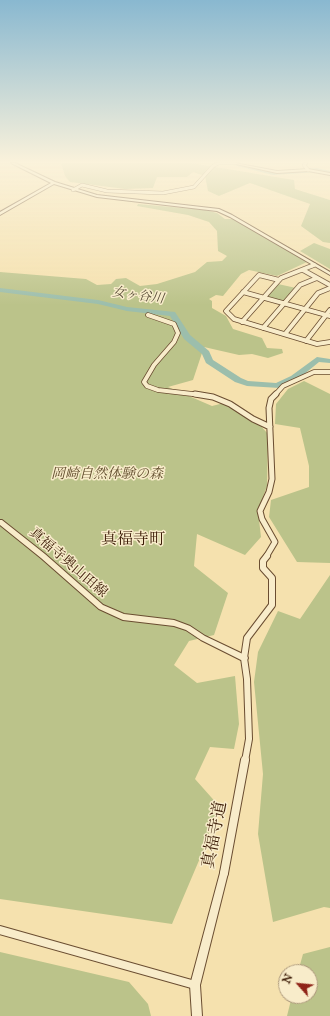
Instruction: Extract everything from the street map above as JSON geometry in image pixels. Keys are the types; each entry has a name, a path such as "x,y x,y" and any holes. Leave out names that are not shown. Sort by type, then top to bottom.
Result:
{"street":[{"path":"219,210 330,274"},
{"path":"242,322 281,278 314,265"},
{"path":"285,334 318,293 330,287 303,270"},
{"path":"279,280 259,275 226,311 234,319 242,322 317,344 330,342"},
{"path":"263,328 300,285 317,278"},
{"path":"243,292 328,315"},
{"path":"306,341 328,315 330,310"},
{"path":"148,316 174,324 178,333 174,342 154,365 147,376 144,382 146,386 158,390 212,397 230,404 253,419 270,427 269,408 271,399 278,391 292,381 314,372 330,372"},
{"name":"真福寺道","path":"197,1016 195,985 224,873 249,739 247,679 244,658 247,638 272,605 272,578 263,568 263,561 269,554 275,542 262,520 260,511 269,492 272,479 270,427"},
{"name":"真福寺奥山田線","path":"0,522 43,556 100,608 123,617 174,622 188,628 202,638 244,658"},
{"path":"0,930 195,985"}],"green space":[{"name":"岡崎自然体験の森","path":"162,210 207,210 217,213 225,219 233,219 307,262 277,276 249,270 241,274 223,296 216,295 209,299 212,301 212,308 226,316 233,329 262,338 267,348 282,349 283,353 268,358 252,354 239,355 204,347 193,380 168,387 212,406 224,403 260,425 268,434 267,486 258,511 261,537 245,555 197,534 194,566 228,593 214,635 189,641 174,665 197,683 235,676 239,724 234,749 210,747 195,779 219,806 203,851 172,924 0,899 0,272 86,279 97,285 111,284 116,279 126,278 140,286 157,284 195,272 207,262 222,261 227,256 218,251 217,231 209,222 188,215"},
{"path":"307,210 330,210 330,243 323,242 301,226"},
{"path":"314,243 330,249 330,269 300,251"},
{"path":"278,284 296,288 284,302 265,297"},
{"path":"304,381 330,394 330,563 297,562 269,517 271,500 309,487 309,466 300,428 275,424 276,404 288,389"},
{"path":"330,575 330,908 324,907 273,922 258,834 263,774 254,682 258,652 278,611 300,619"},
{"path":"330,947 330,1016 287,1016 290,1004 318,1004 318,964 300,964 303,954"},
{"path":"0,952 129,982 148,1004 151,1016 0,1016"}],"waterway":[{"name":"女ヶ谷川","path":"0,290 98,302 127,309 172,314 187,337 206,353 209,361 238,380 247,383 277,386 294,378 317,359 330,361"}],"district":[{"name":"真福寺町","path":"133,540"}]}
